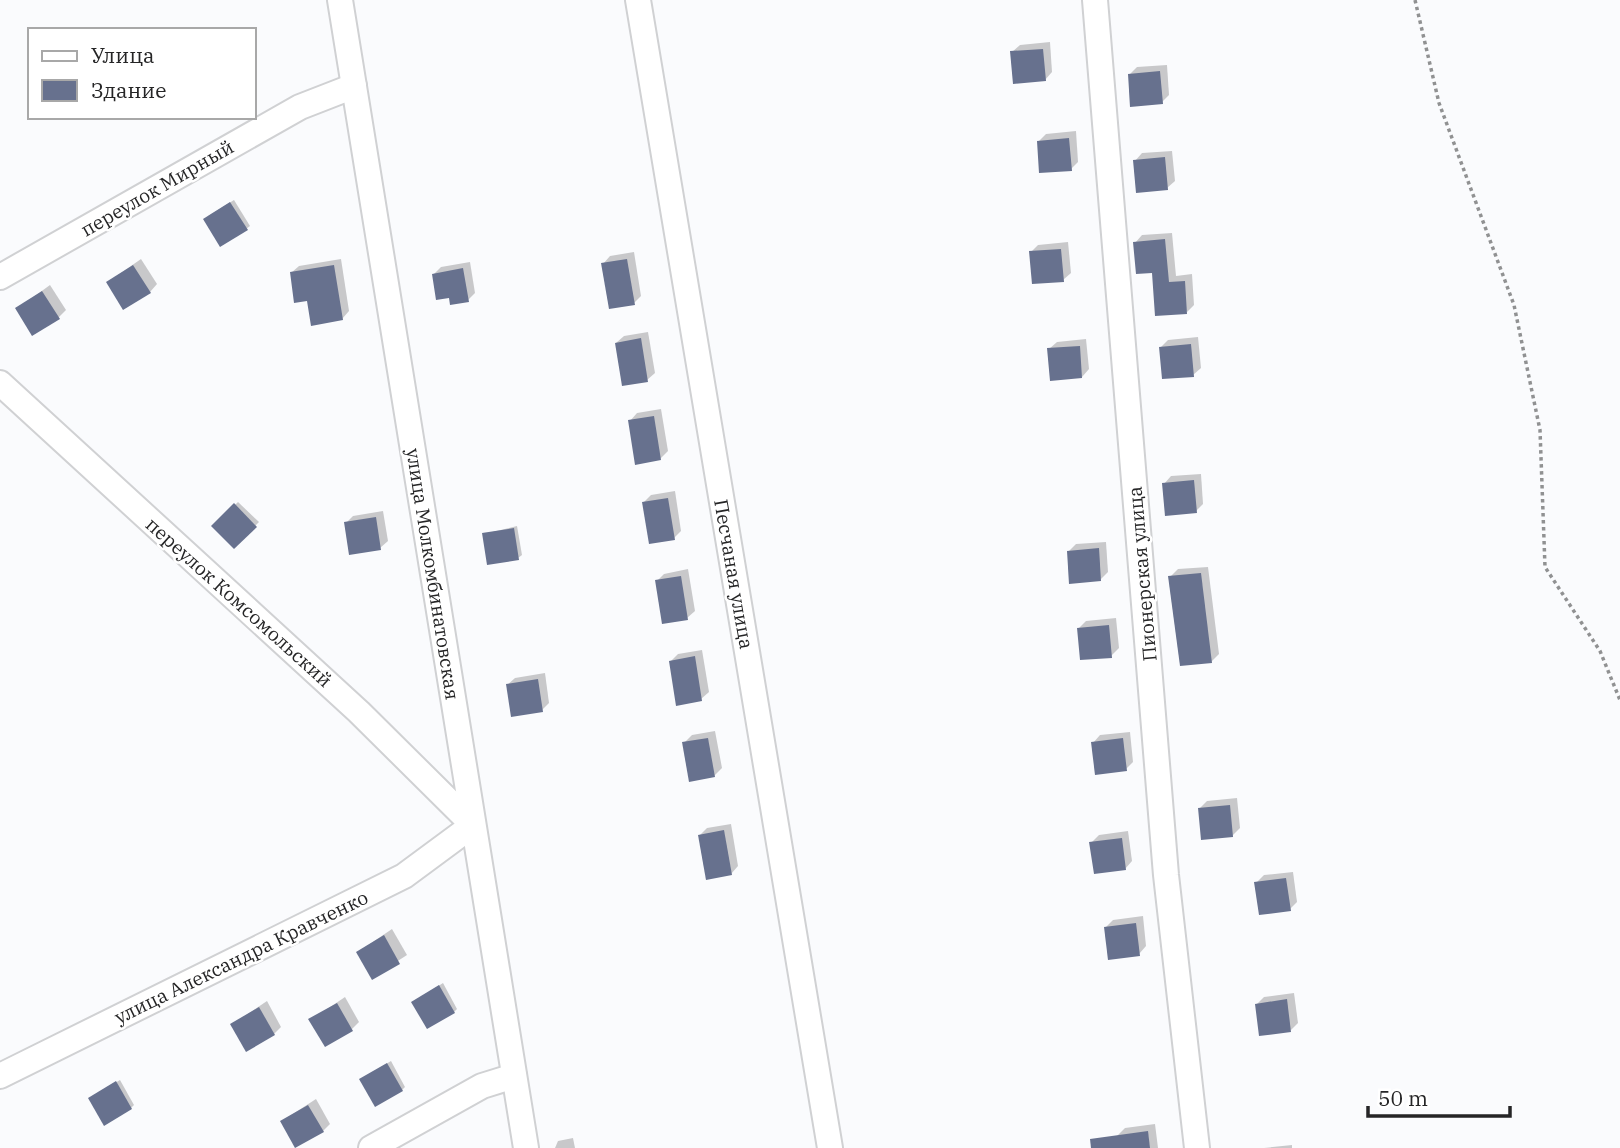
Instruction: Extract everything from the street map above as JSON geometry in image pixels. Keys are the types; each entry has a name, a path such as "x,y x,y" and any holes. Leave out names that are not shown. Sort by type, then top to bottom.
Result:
{"street":[{"name":"улица Молкомбинатовская","path":"340,0 526,1148"},
{"name":"Песчаная улица","path":"638,0 830,1148"},
{"name":"Пионерская улица","path":"1095,0 1166,875 1198,1148"},
{"name":"переулок Мирный","path":"0,277 300,107 354,86"},
{"name":"переулок Комсомольский","path":"0,383 359,712 473,825"},
{"name":"улица Александра Кравченко","path":"0,1076 404,876 473,825"},
{"path":"371,1148 482,1087 514,1076"}],"path":[{"path":"1415,0 1439,103 1461,169 1490,235 1514,305 1540,430 1545,567 1600,651 1620,700"}],"building":[{"path":"1043,49 1046,81 1013,84 1010,51"},
{"path":"1160,71 1163,104 1130,107 1128,74"},
{"path":"1069,138 1072,171 1039,173 1037,141"},
{"path":"1165,157 1168,190 1136,193 1133,160"},
{"path":"230,202 248,230 220,247 203,219"},
{"path":"1165,239 1169,282 1185,281 1187,314 1155,316 1152,273 1136,274 1133,242"},
{"path":"1061,249 1064,282 1032,284 1029,251"},
{"path":"627,259 635,305 609,309 601,263"},
{"path":"133,265 151,293 123,310 106,282"},
{"path":"334,265 343,320 311,326 307,301 294,303 290,272"},
{"path":"463,268 469,302 450,305 449,298 436,300 432,274"},
{"path":"42,291 60,319 32,336 15,308"},
{"path":"641,338 648,382 622,386 615,343"},
{"path":"1191,344 1194,377 1162,379 1159,347"},
{"path":"1080,346 1082,378 1050,381 1047,348"},
{"path":"654,416 661,460 635,465 628,420"},
{"path":"1194,480 1197,513 1165,516 1162,483"},
{"path":"668,498 675,540 649,544 642,502"},
{"path":"234,503 257,527 234,549 211,526"},
{"path":"376,517 381,550 349,555 344,522"},
{"path":"514,528 519,560 487,565 482,533"},
{"path":"1099,548 1101,581 1069,584 1067,551"},
{"path":"1201,573 1212,663 1180,666 1168,576"},
{"path":"681,576 688,620 662,624 655,580"},
{"path":"1109,625 1112,658 1080,660 1077,628"},
{"path":"695,656 702,701 676,706 669,661"},
{"path":"538,679 543,712 511,717 506,684"},
{"path":"708,738 715,777 689,782 682,742"},
{"path":"1123,738 1127,771 1095,775 1091,742"},
{"path":"1230,805 1233,837 1201,840 1198,808"},
{"path":"724,830 732,875 706,880 698,835"},
{"path":"1122,838 1126,870 1094,874 1089,842"},
{"path":"1286,878 1291,911 1259,915 1254,882"},
{"path":"1136,923 1140,956 1108,960 1104,927"},
{"path":"384,935 400,964 372,980 356,952"},
{"path":"439,985 455,1013 427,1029 411,1002"},
{"path":"1287,999 1291,1032 1259,1036 1255,1004"},
{"path":"337,1003 353,1031 325,1047 308,1019"},
{"path":"259,1007 275,1035 246,1052 230,1024"},
{"path":"387,1063 403,1091 375,1107 359,1079"},
{"path":"116,1081 132,1109 104,1126 88,1098"},
{"path":"308,1105 324,1132 295,1148 280,1121"},
{"path":"1148,1131 1150,1148 1091,1148 1090,1139"}]}
